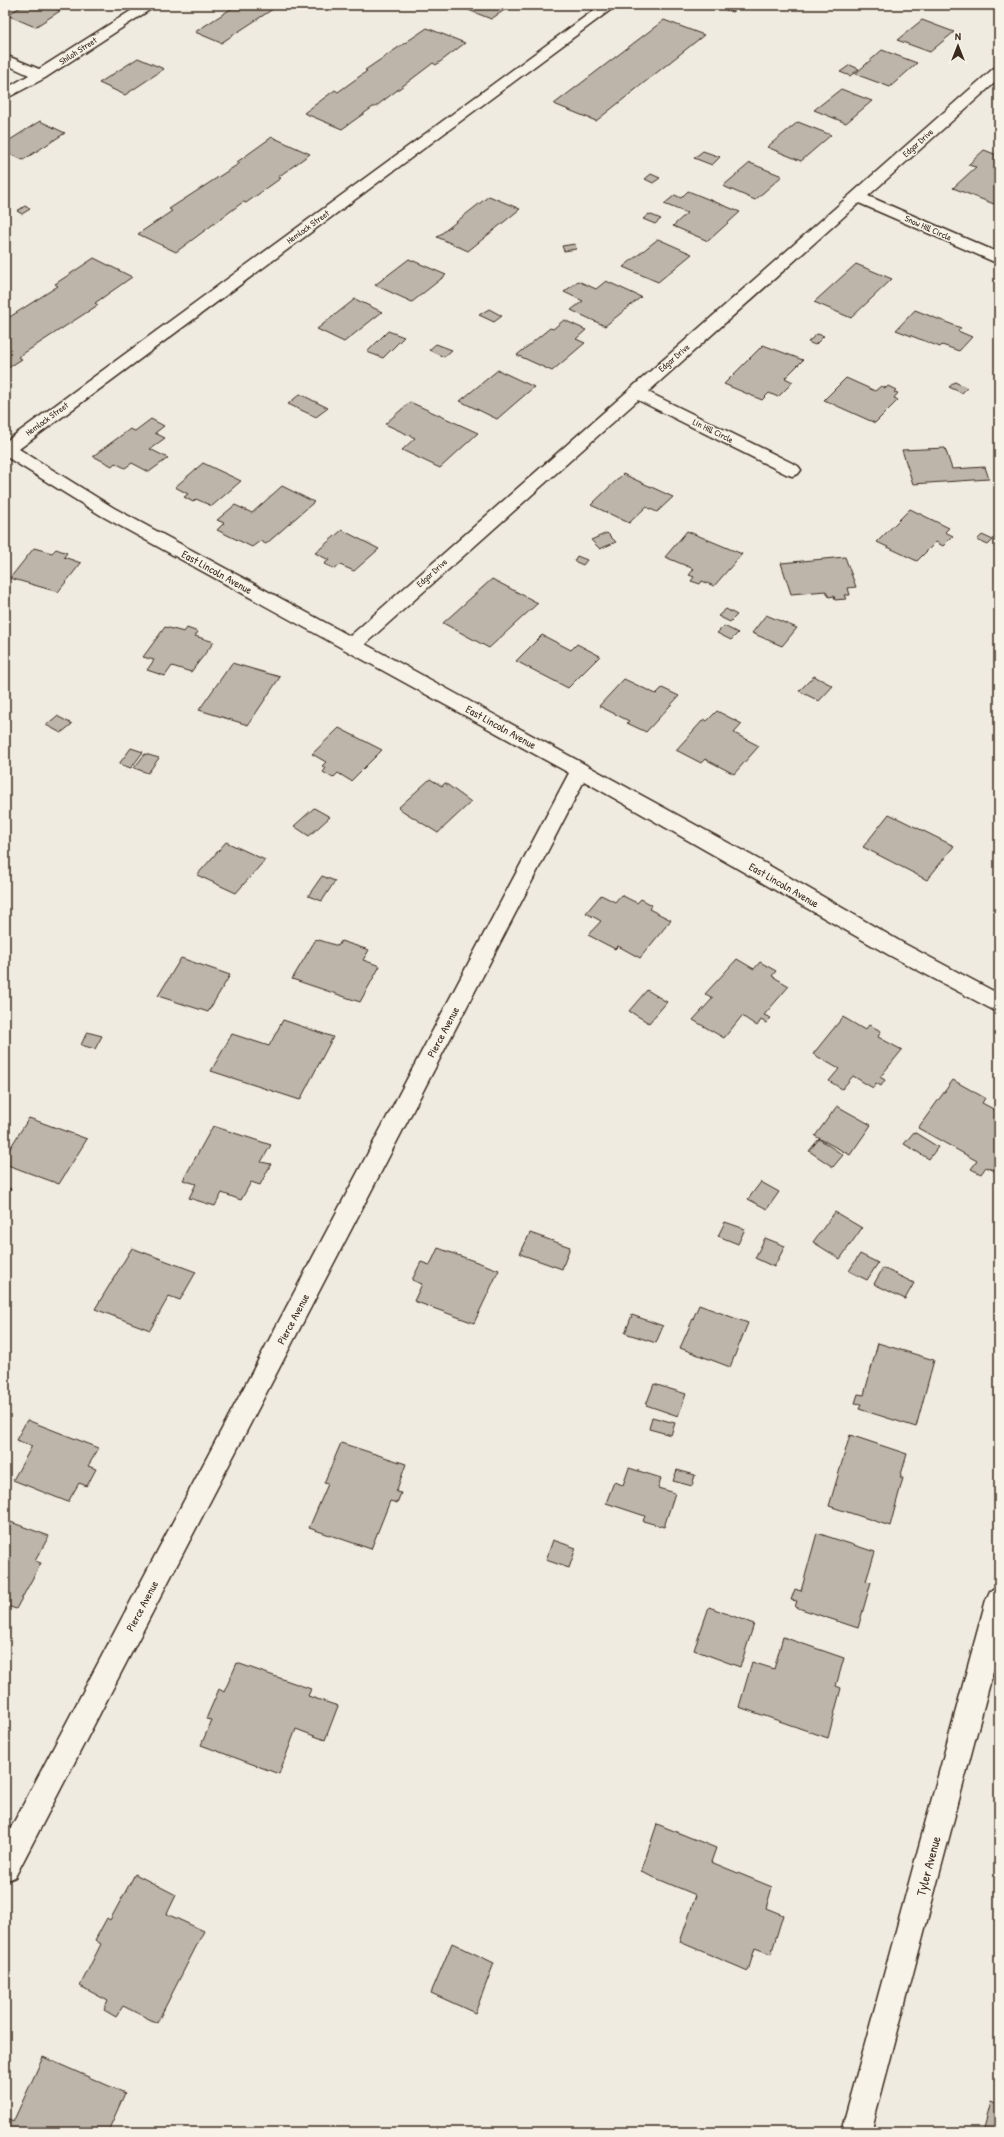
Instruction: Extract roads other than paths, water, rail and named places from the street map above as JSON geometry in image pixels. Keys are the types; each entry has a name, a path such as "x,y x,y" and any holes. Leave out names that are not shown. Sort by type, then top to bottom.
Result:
{"street":[{"name":"Shiloh Street","path":"5,95 40,75 150,5"},
{"name":"Hemlock Street","path":"6,448 610,5"},
{"path":"5,59 40,75"},
{"name":"Edgar Drive","path":"351,646 635,392 858,197 999,71"},
{"name":"Snow Hill Circle","path":"858,197 999,260"},
{"name":"Lin Hill Circle","path":"635,392 792,470"},
{"name":"East Lincoln Avenue","path":"6,448 108,512 580,770 742,860 896,949 999,1004"},
{"name":"Pierce Avenue","path":"5,1868 580,770"},
{"name":"Tyler Avenue","path":"856,2132 999,1600"}]}
